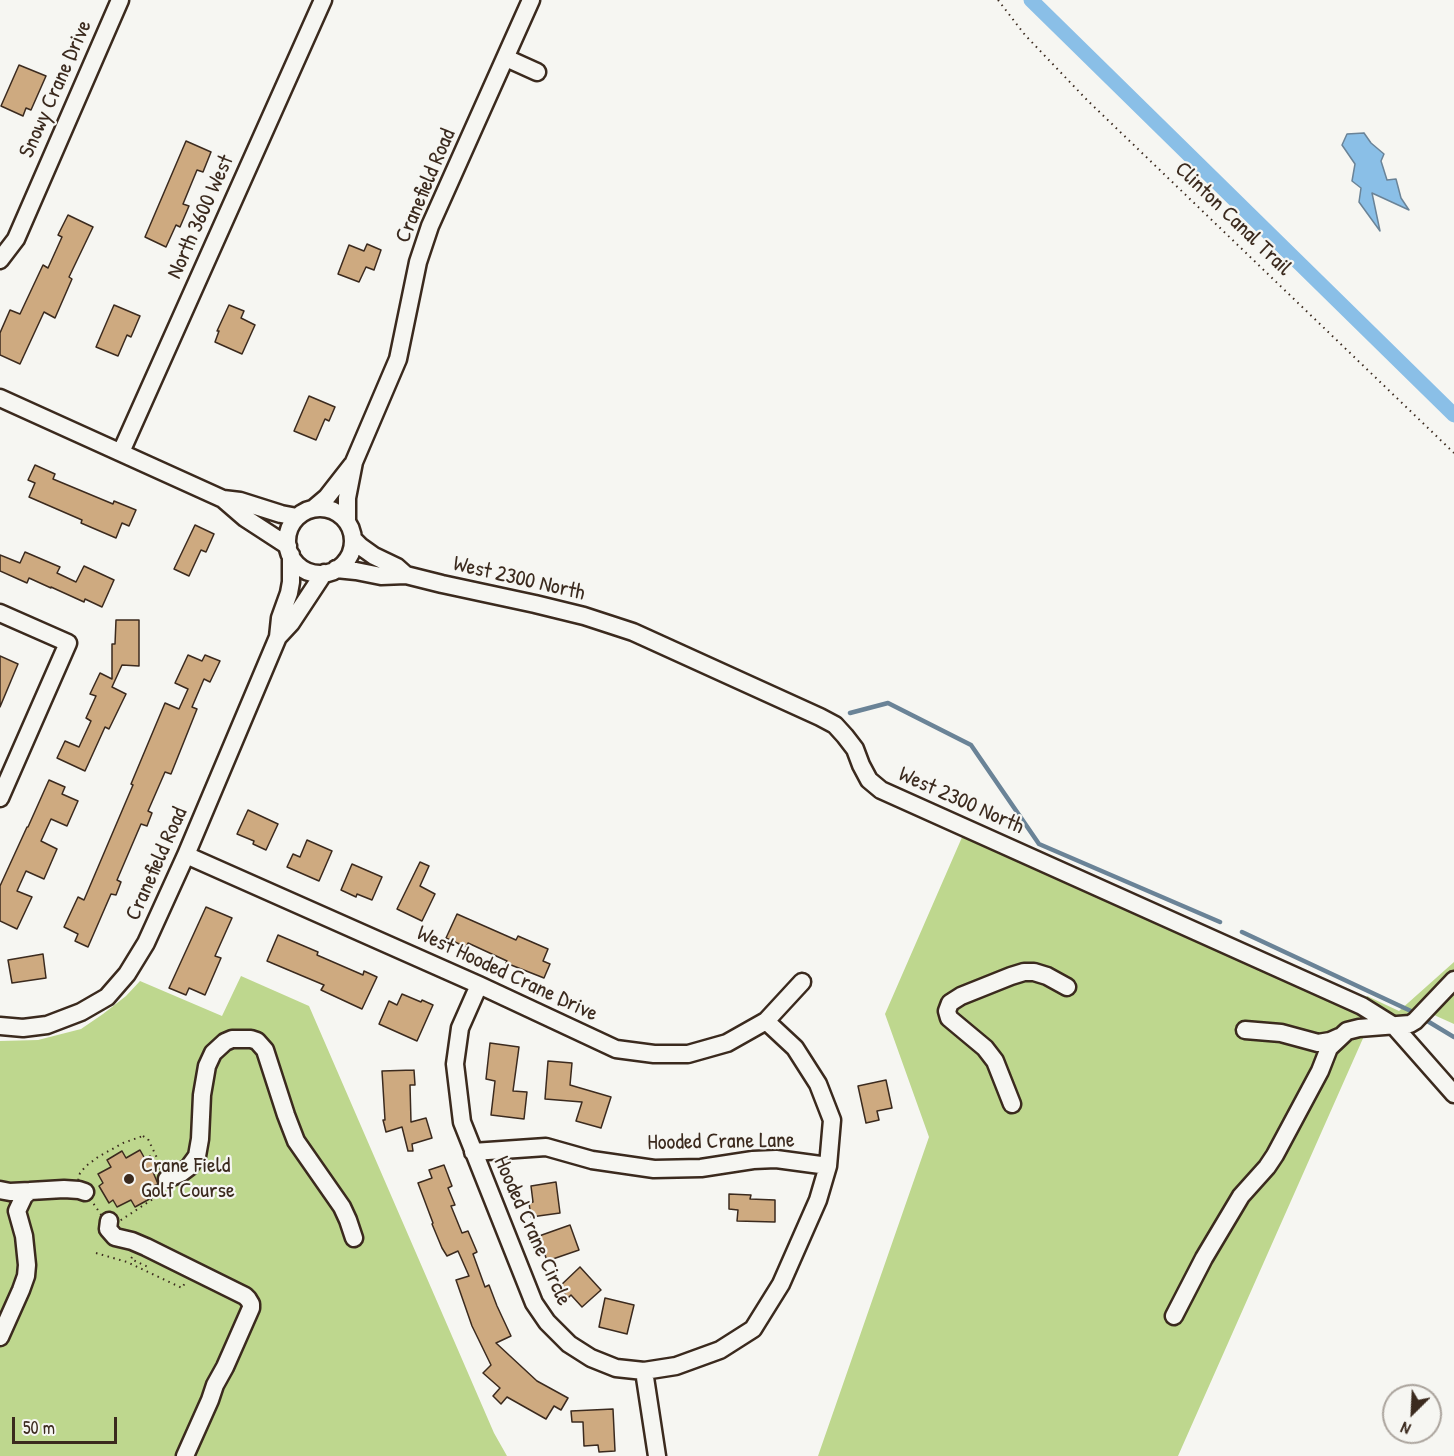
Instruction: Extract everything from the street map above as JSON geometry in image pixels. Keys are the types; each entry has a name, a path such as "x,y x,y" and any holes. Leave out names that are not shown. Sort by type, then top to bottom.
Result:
{"street":[{"name":"Snowy Crane Drive","path":"0,260 16,239 120,0"},
{"name":"North 3600 West","path":"121,452 323,0"},
{"name":"Cranefield Road","path":"347,521 347,498 354,462 398,359 418,262 430,226 531,0"},
{"path":"506,58 537,72"},
{"path":"0,398 222,499 289,550 297,563 305,570 314,573 357,571 381,576 406,575"},
{"name":"Cranefield Road","path":"314,508 327,497 354,462"},
{"path":"222,499 240,501 297,517"},
{"path":"289,550 288,535 297,517 314,508 333,510 347,521 354,539 353,548 344,564 330,571"},
{"path":"354,539 374,556 397,567 406,575"},
{"name":"Cranefield Road","path":"0,1026 23,1028 47,1024 81,1012 107,996 127,975 146,943 186,855 278,637 280,618 291,582 289,550"},
{"name":"Cranefield Road","path":"278,637 330,571"},
{"name":"West 2300 North","path":"406,575 584,616 633,632 835,725 855,749 869,780 881,790 1362,1006 1394,1026 1454,1094"},
{"path":"0,613 68,643 0,798"},
{"name":"West Hooded Crane Drive","path":"186,855 616,1048 654,1054 688,1054 727,1042 766,1022 802,982"},
{"path":"1012,1104 990,1054 949,1018 947,1011 950,1003 961,996 1024,972 1047,976 1067,987"},
{"path":"1245,1030 1281,1033 1318,1043 1330,1041 1347,1031 1359,1028 1410,1024 1454,980"},
{"name":"Hooded Crane Circle","path":"479,985 460,1028 455,1064 462,1122 534,1303 547,1322 569,1344 591,1358 616,1368 644,1371 676,1366 720,1350 753,1329 782,1284 818,1200 828,1166 832,1120 818,1084 795,1048 766,1022"},
{"path":"1174,1316 1204,1258 1241,1196 1275,1155 1320,1071 1329,1048 1340,1036"},
{"path":"167,1179 189,1167 197,1155 202,1095 207,1066 213,1053 225,1042 240,1038 257,1041 265,1050 296,1141 342,1207 354,1238"},
{"name":"Hooded Crane Lane","path":"473,1152 546,1147 592,1160 654,1169 701,1168 753,1160 776,1160 828,1166"},
{"path":"0,1190 10,1192 72,1189 85,1192"},
{"path":"0,1337 26,1276 24,1236 17,1210 24,1196 30,1191"},
{"path":"109,1221 108,1229 115,1237 138,1243 245,1296 251,1304 185,1456"},
{"path":"644,1371 657,1456"}],"path":[{"name":"Clinton Canal Trail","path":"998,0 1025,35 1087,100 1454,453"},
{"path":"143,1136 148,1139 167,1179 168,1184 162,1192 118,1222 104,1219 78,1181 80,1173 86,1166 111,1150 143,1136"},
{"path":"126,1262 131,1259 138,1243"},
{"path":"96,1253 126,1262 182,1288 184,1283"},
{"path":"131,1259 152,1269"}],"green space":[{"path":"963,835 1359,1013 1367,996 1399,1011 1454,962 1454,1024 1434,1015 1402,1041 1372,1018 1178,1456 818,1456 929,1137 885,1014"},
{"name":"Crane Field Golf Course","path":"241,976 309,1006 494,1433 507,1456 0,1456 0,1041 38,1040 81,1029 126,996 140,981 222,1016"}],"water":[{"path":"1364,133 1371,143 1384,154 1381,161 1387,180 1396,179 1401,198 1409,210 1372,193 1380,231 1359,202 1361,188 1352,181 1355,164 1342,145 1347,134"}],"building":[{"path":"19,65 46,76 31,110 26,108 23,116 1,106"},
{"path":"186,141 211,152 203,172 197,170 183,204 189,206 180,227 176,225 166,247 145,237"},
{"path":"68,215 93,227 69,277 72,279 55,318 44,312 20,364 0,355 0,333 10,310 20,314 43,265 48,268 62,237 58,235"},
{"path":"367,244 381,250 374,270 366,267 359,282 338,274 349,245 364,251"},
{"path":"114,305 140,316 131,337 127,335 118,356 96,347"},
{"path":"229,305 244,311 241,318 255,325 242,354 215,342 219,331 217,331"},
{"path":"309,396 335,407 329,421 325,419 316,440 294,431"},
{"path":"35,465 55,474 53,479 113,504 114,501 136,510 129,526 122,523 116,538 29,497 35,483 28,480"},
{"path":"195,525 214,534 206,552 201,550 189,576 174,569"},
{"path":"25,552 60,567 57,573 76,582 84,566 114,580 102,607 85,599 84,602 29,578 27,583 0,571 0,555 20,563"},
{"path":"116,620 139,620 139,666 122,665 112,687 126,694 109,729 105,727 85,771 57,758 65,741 79,747 91,721 86,718 96,696 90,694 100,673 112,679 112,644 115,644"},
{"path":"188,655 202,661 205,655 220,661 210,682 204,679 192,707 197,709 171,774 165,772 148,811 152,813 147,826 141,824 117,880 121,882 116,895 111,894 88,947 75,941 78,934 64,927 78,897 84,900 165,703 179,709 188,689 175,683"},
{"path":"0,656 18,664 0,707"},
{"path":"49,780 65,787 62,794 78,801 67,826 51,819 41,841 57,849 44,879 26,871 17,891 32,897 17,929 0,921 0,886"},
{"path":"248,810 278,824 266,850 253,844 254,841 237,834"},
{"path":"307,840 332,851 319,881 287,867 293,854 300,857"},
{"path":"420,862 429,866 420,886 435,894 422,921 397,909"},
{"path":"352,864 382,877 372,900 357,894 356,897 341,890"},
{"path":"206,907 232,918 215,956 221,958 205,995 189,988 186,995 169,988"},
{"path":"457,914 516,940 518,936 548,949 543,961 550,964 544,978 506,963 507,961 468,943 466,947 446,938"},
{"path":"278,935 363,975 364,971 377,977 362,1009 321,990 324,985 267,961"},
{"path":"43,954 46,978 12,983 8,960"},
{"path":"402,994 433,1005 417,1041 379,1024 389,1001 397,1005"},
{"path":"490,1043 519,1047 513,1091 527,1092 524,1119 491,1115 495,1081 486,1079"},
{"path":"548,1061 572,1063 570,1085 611,1097 601,1128 576,1121 582,1102 545,1099"},
{"path":"414,1070 415,1085 410,1085 411,1122 426,1118 432,1138 412,1144 413,1151 408,1151 402,1127 386,1132 383,1120 385,1120 382,1071"},
{"path":"886,1080 892,1108 877,1111 879,1120 866,1123 858,1086"},
{"name":"Crane Field Golf Course","path":"140,1150 145,1159 150,1156 159,1169 153,1172 158,1184 150,1188 155,1196 135,1207 131,1200 117,1207 113,1200 109,1203 99,1186 103,1183 98,1174 111,1167 107,1160 122,1151 126,1158"},
{"path":"444,1165 452,1186 448,1188 455,1205 451,1206 462,1233 468,1231 477,1252 473,1254 485,1287 489,1285 511,1336 496,1343 537,1381 568,1398 561,1410 554,1406 546,1419 507,1397 501,1404 493,1396 500,1388 483,1373 491,1365 472,1326 456,1280 469,1276 458,1251 447,1256 442,1248 418,1183 432,1178 429,1170"},
{"path":"556,1182 560,1213 531,1217 529,1203 533,1202 531,1186"},
{"path":"729,1194 751,1195 750,1199 775,1200 775,1222 737,1221 738,1210 729,1209"},
{"path":"570,1225 579,1250 547,1261 539,1236"},
{"path":"580,1267 601,1290 582,1307 571,1295 568,1298 559,1287"},
{"path":"605,1298 634,1305 627,1334 599,1327"},
{"path":"613,1409 615,1451 599,1452 598,1445 584,1446 583,1422 572,1422 571,1411"}],"waterway":[{"path":"1031,0 1454,415"},
{"path":"850,713 888,703 971,745 1039,844 1220,922"},
{"path":"1242,932 1413,1012"},
{"path":"1424,1019 1454,1037"}],"place":[{"name":"Crane Field Golf Course","path":"129,1179"}]}
